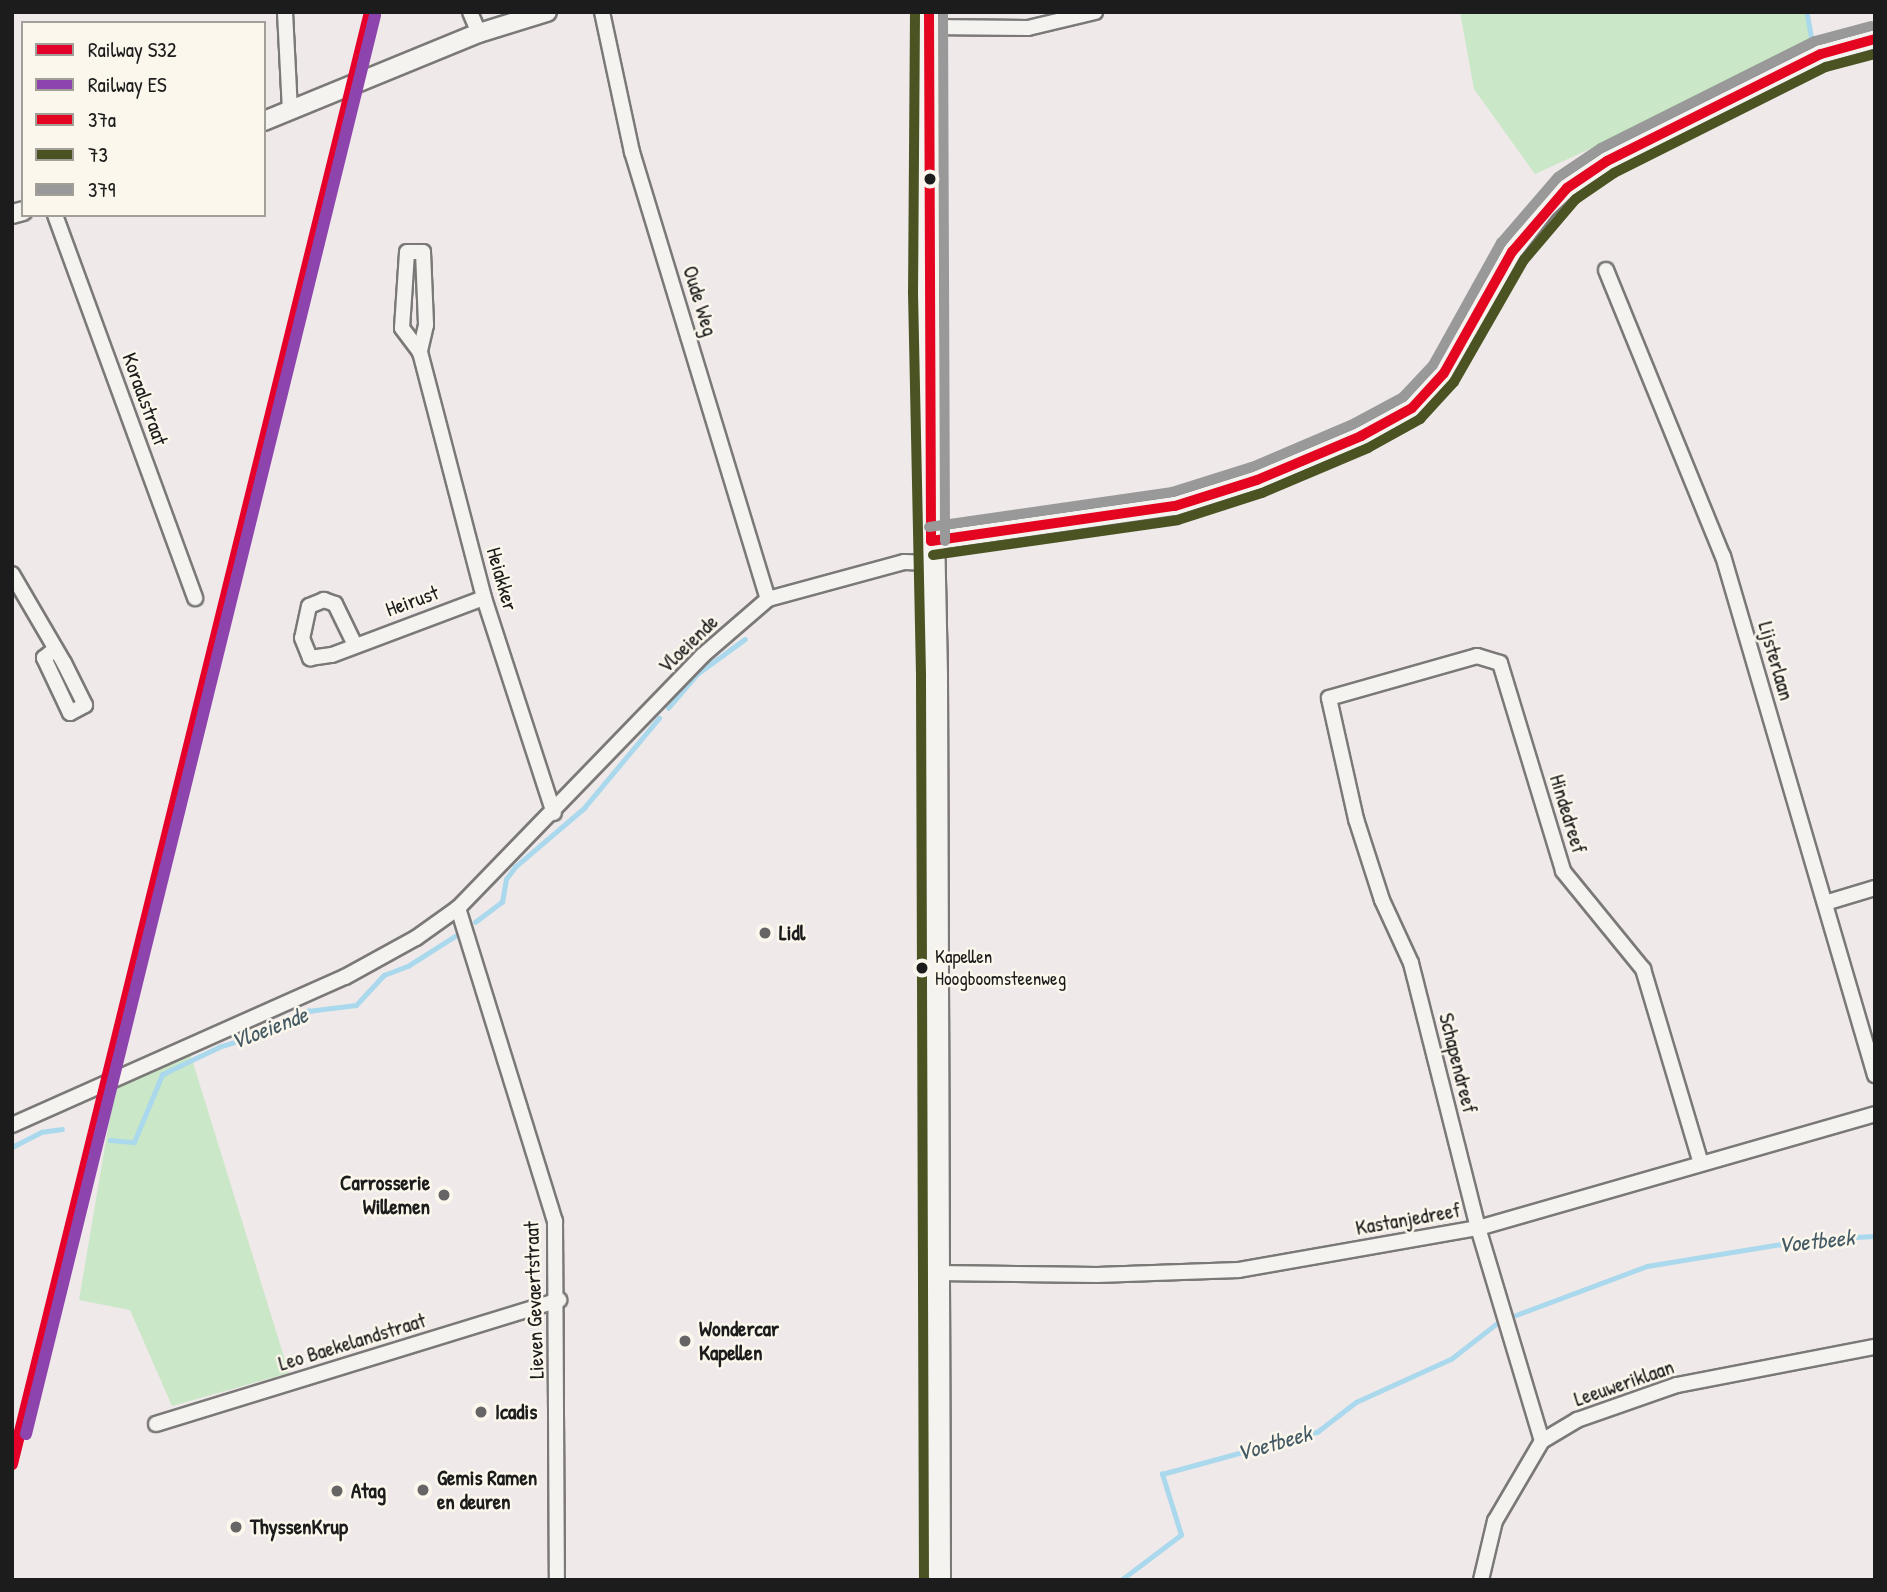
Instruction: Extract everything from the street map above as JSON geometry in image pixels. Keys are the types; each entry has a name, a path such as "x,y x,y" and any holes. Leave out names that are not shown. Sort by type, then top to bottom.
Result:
{"main road":[{"path":"929,20 927,292 938,1580"}],"street":[{"path":"285,12 290,110"},
{"path":"470,12 479,33"},
{"path":"266,120 479,33 547,12"},
{"name":"Oude Weg","path":"602,12 632,152 768,599"},
{"path":"929,20 1028,28 1096,12"},
{"path":"931,552 1175,506 1257,480 1361,436 1412,408 1444,373 1513,251 1545,209 1567,188 1606,161 1821,54 1875,39"},
{"name":"Koraalstraat","path":"56,217 195,598"},
{"name":"Heiakker","path":"420,352 426,325 426,265 423,252 407,252 402,328 420,352 484,598 554,813"},
{"name":"Lijsterlaan","path":"1606,270 1723,556 1875,1075"},
{"name":"Vloeiende","path":"12,1125 345,977 458,908 554,813 702,656 768,599 904,562 931,552"},
{"path":"12,574 55,649"},
{"name":"Heirust","path":"355,645 484,598"},
{"name":"Hindedreef","path":"1329,698 1477,656 1500,663 1563,870 1643,969 1701,1164"},
{"name":"Schapendreef","path":"1329,698 1356,819 1382,900 1410,963 1478,1228 1542,1441"},
{"path":"1825,903 1875,888"},
{"name":"Lieven Gevaertstraat","path":"458,908 555,1221 559,1300 557,1580"},
{"name":"Kastanjedreef","path":"935,1273 1097,1275 1239,1270 1478,1228 1875,1114"},
{"name":"Leo Baekelandstraat","path":"156,1424 559,1300"},
{"name":"Leeuweriklaan","path":"1481,1580 1495,1521 1542,1441 1577,1420 1677,1385 1875,1348"}],"green space":[{"path":"1460,12 1807,12 1813,47 1535,174 1474,89"},
{"path":"190,1053 289,1373 172,1406 130,1310 79,1300 115,1087"}],"waterway":[{"path":"1807,12 1813,47"},
{"name":"Vloeiende","path":"668,708 697,674 745,639"},
{"name":"Vloeiende","path":"475,922 502,902 506,879 515,867 584,808 659,718"},
{"name":"Vloeiende","path":"110,1140 134,1142 162,1075 219,1047 283,1027 308,1011 356,1005 384,975 408,966 455,936"},
{"name":"Vloeiende","path":"12,1147 41,1132 62,1129"},
{"name":"Voetbeek","path":"1516,1315 1647,1266 1812,1239 1875,1236"},
{"name":"Voetbeek","path":"1121,1580 1181,1535 1162,1474 1317,1432 1356,1402 1451,1359 1496,1324"}],"rail line":[{"name":"S32","path":"12,1464 370,12"},
{"name":"ES","path":"26,1434 375,15"}],"transit line":[{"name":"73","path":"915,12 913,292 921,677 924,1580"},
{"name":"37a","path":"929,12 931,541"},
{"name":"379","path":"943,12 945,541"},
{"name":"379","path":"929,527 1172,492 1252,467 1355,423 1403,397 1433,365 1501,243 1558,177 1601,148 1815,41 1871,26"},
{"name":"37a","path":"931,541 1175,506 1257,480 1361,436 1412,408 1444,373 1512,252 1567,188 1607,161 1821,54 1875,39"},
{"name":"73","path":"933,555 1178,520 1262,493 1368,448 1420,419 1454,382 1524,260 1576,199 1614,173 1826,67 1875,54"}],"place":[{"name":"Lidl","path":"765,933"},
{"name":"Kapellen Hoogboomsteenweg","path":"922,968"},
{"name":"Carrosserie Willemen","path":"444,1195"},
{"name":"Wondercar Kapellen","path":"685,1341"},
{"name":"Icadis","path":"481,1412"},
{"name":"Gemis Ramen en deuren","path":"423,1490"},
{"name":"Atag","path":"337,1491"},
{"name":"ThyssenKrup","path":"236,1527"}]}
